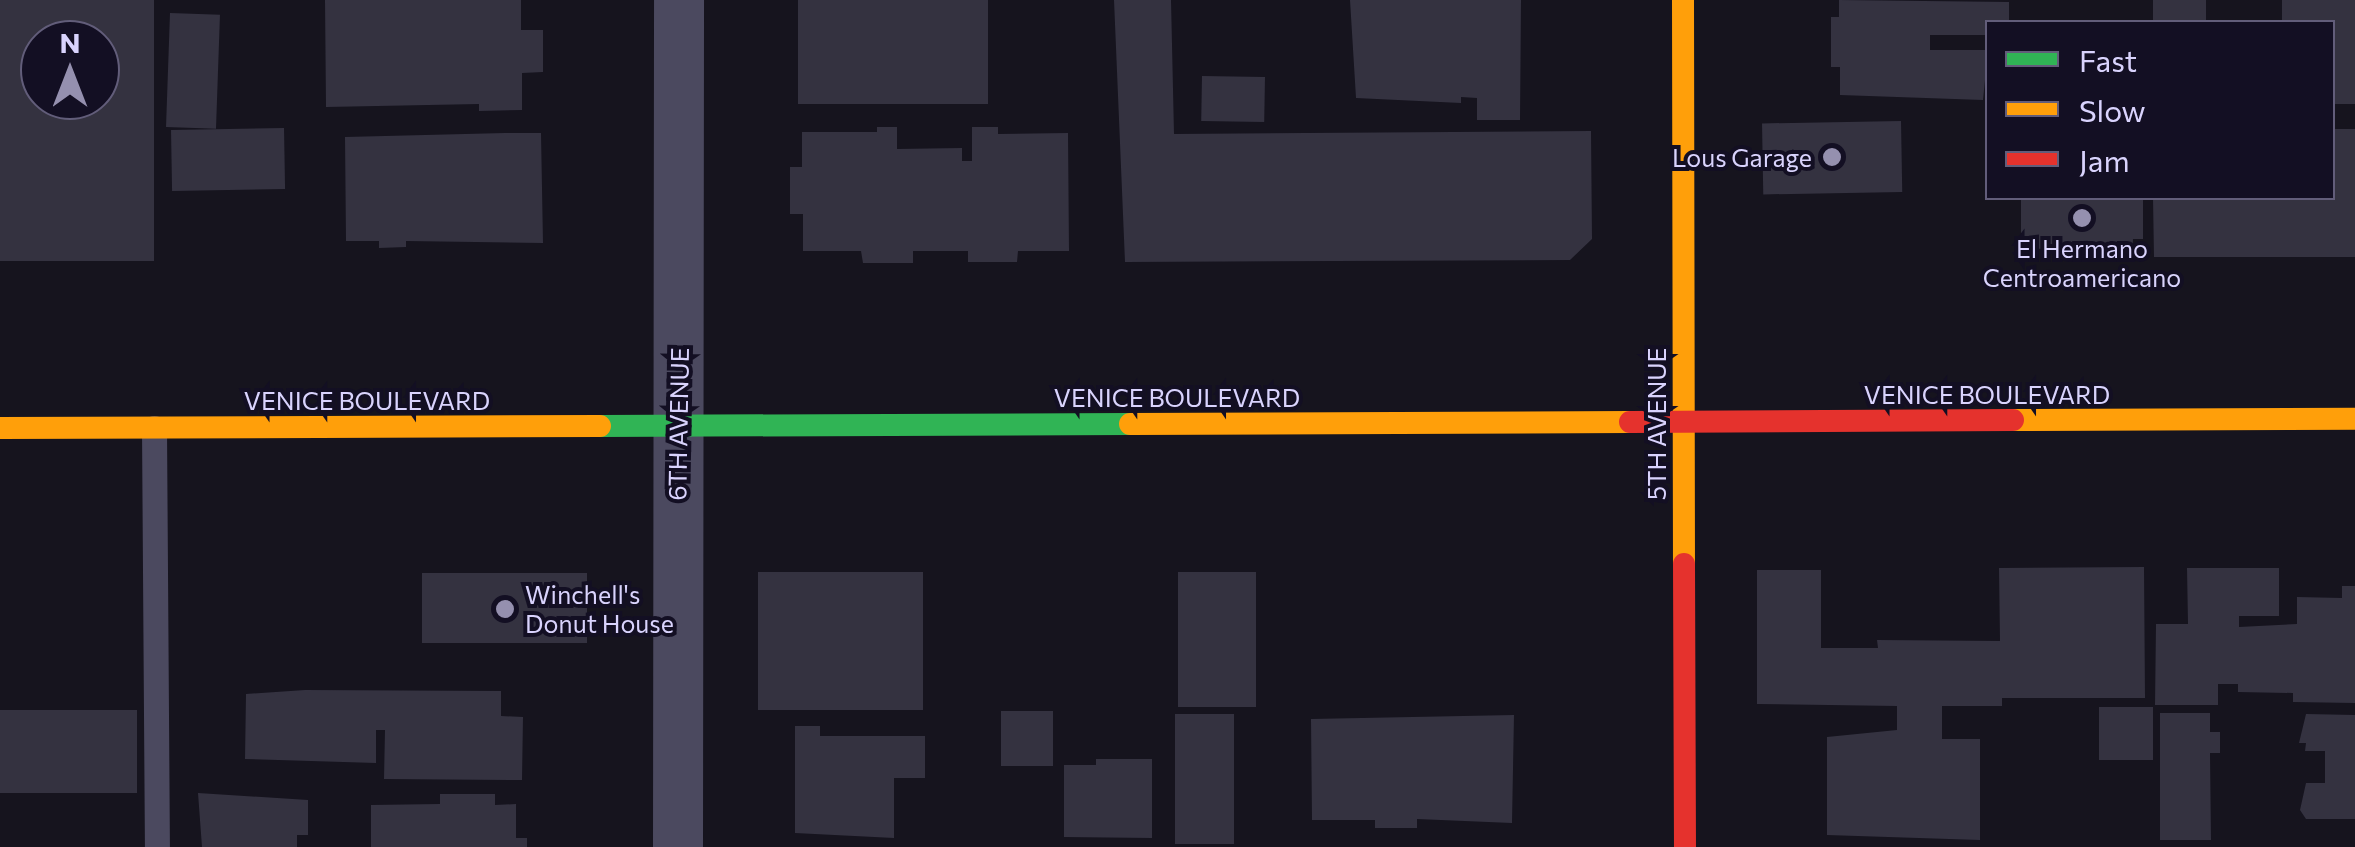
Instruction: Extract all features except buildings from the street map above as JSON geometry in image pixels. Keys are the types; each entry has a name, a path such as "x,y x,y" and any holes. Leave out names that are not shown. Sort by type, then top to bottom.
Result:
{"main road":[{"name":"5TH AVENUE","path":"1683,0 1685,847"},
{"name":"VENICE BOULEVARD","path":"0,428 2355,419"}],"street":[{"name":"6TH AVENUE","path":"678,847 679,0"}],"lane":[{"path":"154,428 158,847"}],"traffic: fast":[{"path":"600,426 1130,424"}],"traffic: slow":[{"path":"1683,0 1684,564"},
{"path":"2013,420 2355,419"},
{"path":"1130,424 1630,422"},
{"path":"0,428 600,426"}],"traffic: jam":[{"path":"1630,422 2013,420"},
{"path":"1684,564 1685,847"}],"place":[{"name":"Lous Garage","path":"1832,157"},
{"name":"El Hermano Centroamericano","path":"2082,218"},
{"name":"Winchell's Donut House","path":"505,609"}]}
